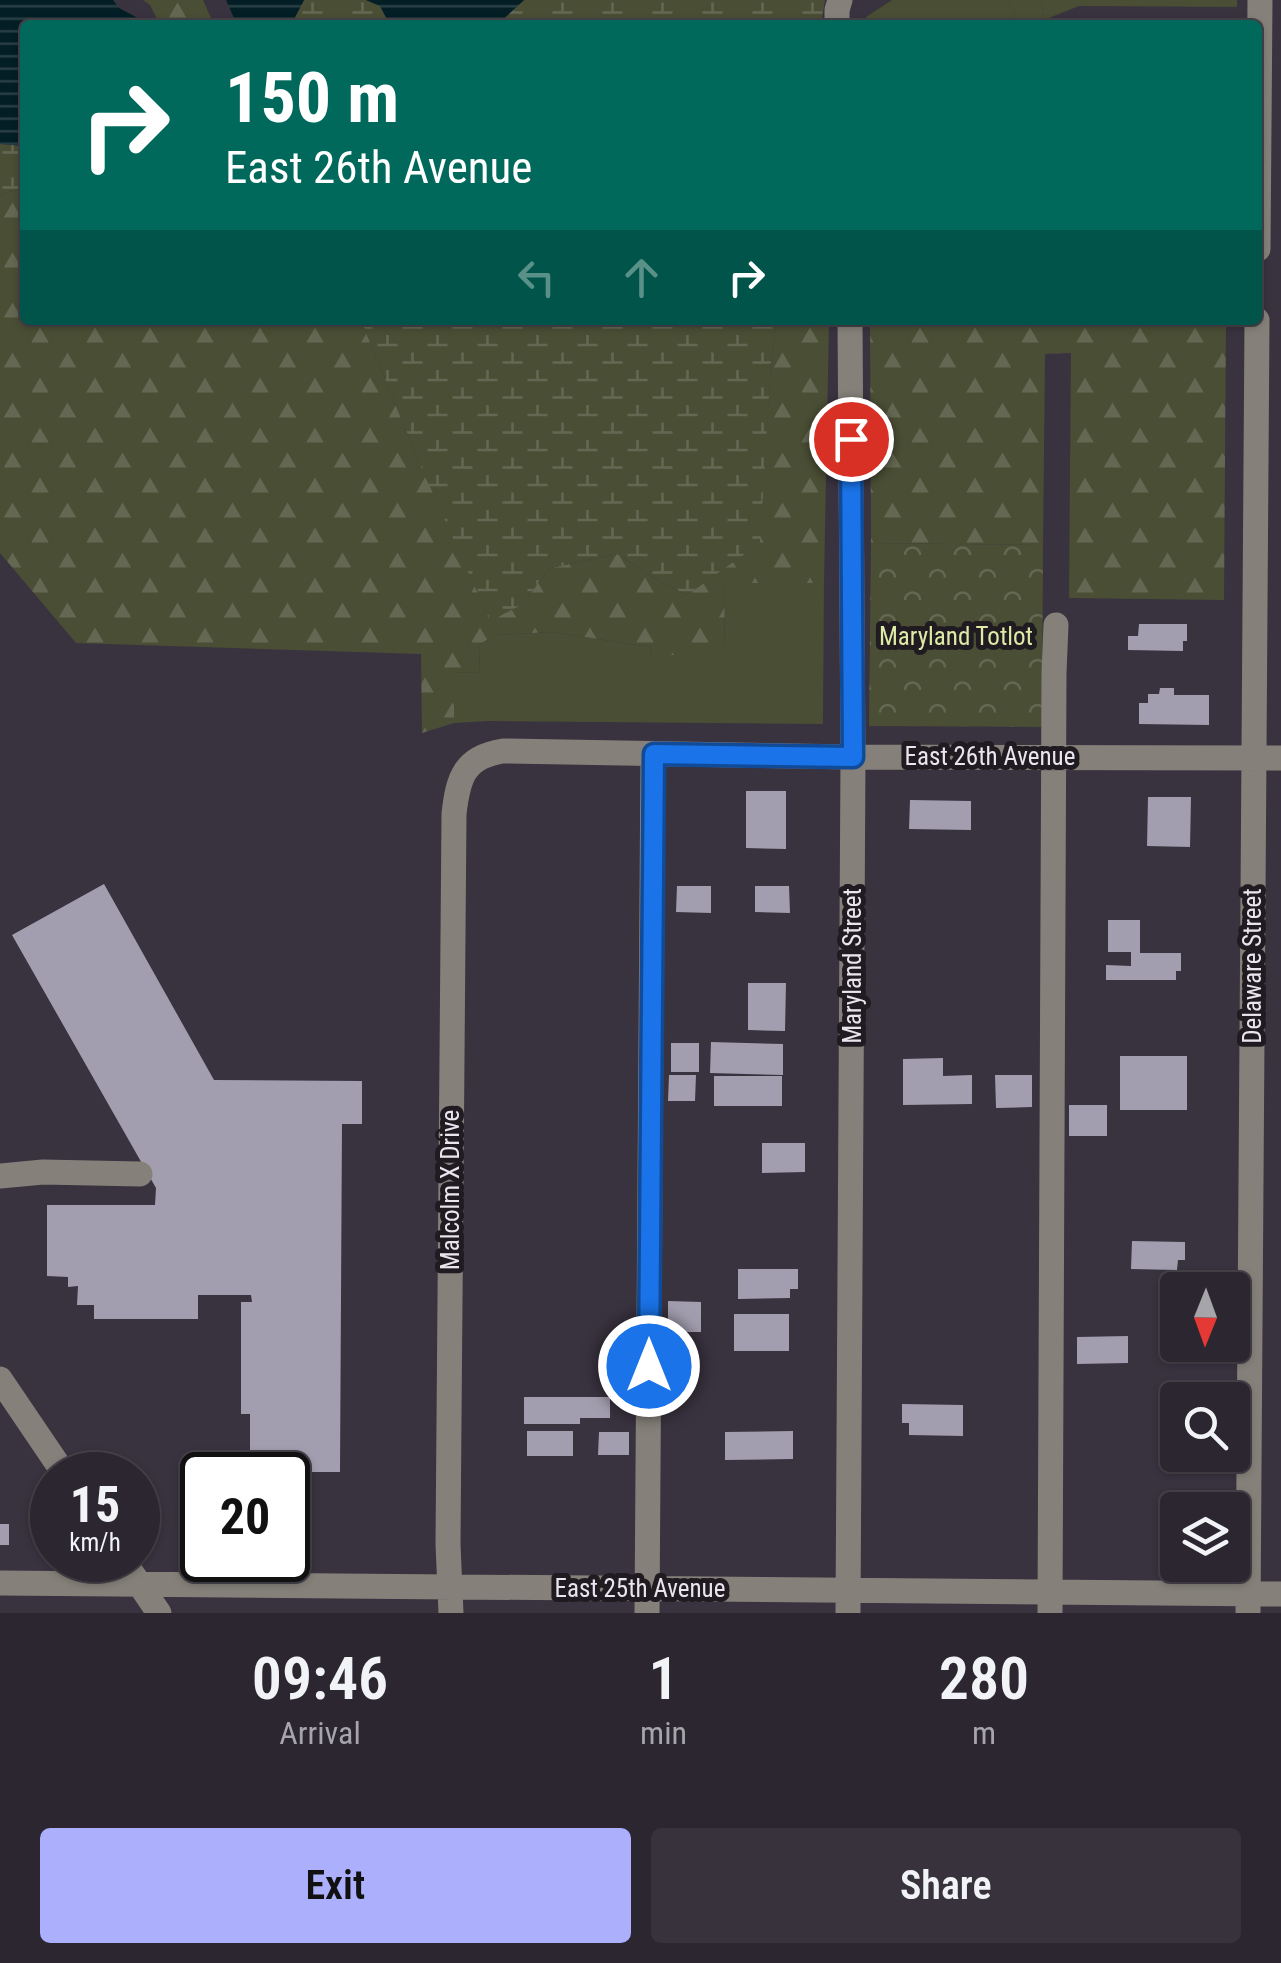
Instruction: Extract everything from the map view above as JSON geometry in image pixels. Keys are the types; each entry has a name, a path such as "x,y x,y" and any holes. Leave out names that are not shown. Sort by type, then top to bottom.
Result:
{"street":[{"name":"Maryland Street","path":"848,1602 853,757 850,325"},
{"name":"Delaware Street","path":"1249,1603 1257,325"},
{"path":"1050,1602 1056,625"},
{"name":"East 26th Avenue","path":"466,770 475,760 503,751 1281,758"},
{"path":"647,1601 654,754"},
{"name":"Malcolm X Drive","path":"451,1600 448,1544 454,814 459,783 466,770"},
{"path":"0,1176 43,1172 140,1174"},
{"path":"0,1380 49,1452"},
{"name":"East 25th Avenue","path":"0,1583 140,1584 451,1600 1249,1603 1281,1594"},
{"path":"140,1584 159,1613"}],"green space":[{"path":"143,0 203,0 212,20 158,20"},
{"path":"304,0 366,0 380,6 387,20 294,20"},
{"path":"524,0 825,0 822,20 502,20"},
{"path":"892,0 1007,0 1016,20 866,20"},
{"path":"1007,0 1041,0 1044,20 1016,20"},
{"path":"1041,0 1237,0 1237,7 1079,6 1044,20"},
{"path":"0,144 20,146 20,189 0,195"},
{"path":"20,189 20,325 363,325 419,462 521,605 550,568 618,554 687,595 759,543 776,325 829,325 824,583 725,583 724,655 651,655 650,647 552,632 495,635 480,644 479,673 454,672 454,723 422,733 421,654 76,643 0,553 0,195"},
{"path":"363,325 776,325 760,543 687,595 618,554 550,568 521,605 490,621"},
{"path":"870,325 1226,325 1224,600 1069,598 1071,353 1045,354 1043,545 871,543"},
{"name":"Maryland Totlot","path":"871,543 1043,545 1042,727 869,726"},
{"path":"725,583 824,583 823,724 454,723 454,672 479,673 480,644 495,635 552,632 650,647 651,655 724,654"}],"water":[{"path":"0,0 113,0 119,8 142,20 20,20 20,146 0,144"},
{"path":"226,0 304,0 294,20 235,20"},
{"path":"366,0 524,0 502,20 387,20 380,6"}],"building":[{"path":"1139,624 1187,624 1183,651 1128,650 1128,636 1138,636"},
{"path":"1160,688 1174,688 1174,695 1209,695 1209,725 1139,724 1139,703 1148,703 1148,694 1159,694"},
{"path":"746,791 786,791 786,849 746,848"},
{"path":"1148,797 1191,797 1190,847 1147,846"},
{"path":"910,800 971,801 971,830 909,829"},
{"path":"104,884 214,1080 362,1081 362,1124 342,1124 340,1472 310,1472 310,1452 250,1452 250,1414 241,1414 241,1302 252,1302 251,1295 198,1295 198,1319 94,1319 94,1305 77,1305 78,1286 68,1287 68,1277 47,1276 47,1205 155,1205 156,1188 12,935"},
{"path":"677,886 711,886 711,913 676,912"},
{"path":"755,886 789,886 790,913 755,912"},
{"path":"1108,920 1140,920 1140,953 1181,953 1181,971 1176,971 1176,980 1106,980 1106,965 1131,966 1131,952 1108,952"},
{"path":"748,983 786,983 785,1031 748,1030"},
{"path":"711,1042 783,1044 783,1075 710,1073"},
{"path":"671,1043 699,1043 699,1072 671,1072"},
{"path":"1120,1056 1187,1056 1187,1110 1120,1110"},
{"path":"943,1058 943,1076 972,1075 972,1104 903,1105 903,1059"},
{"path":"669,1075 696,1075 695,1101 668,1101"},
{"path":"995,1075 1032,1075 1032,1107 996,1108"},
{"path":"714,1076 782,1076 782,1106 714,1106"},
{"path":"1069,1105 1107,1105 1107,1136 1069,1136"},
{"path":"762,1143 805,1143 805,1172 762,1173"},
{"path":"1132,1241 1185,1242 1185,1260 1178,1260 1177,1270 1131,1269"},
{"path":"738,1269 798,1269 798,1289 790,1289 790,1298 738,1299"},
{"path":"668,1301 701,1302 701,1332 668,1332"},
{"path":"734,1314 789,1314 789,1351 734,1351"},
{"path":"1128,1336 1128,1363 1077,1364 1077,1337"},
{"path":"524,1397 610,1397 610,1418 580,1418 580,1424 524,1424"},
{"path":"902,1404 963,1405 963,1436 909,1435 909,1423 902,1423"},
{"path":"527,1431 573,1431 573,1456 527,1456"},
{"path":"793,1431 793,1459 725,1460 725,1432"},
{"path":"599,1432 629,1432 629,1455 598,1455"},
{"path":"0,1524 9,1524 9,1545 0,1545"}],"route":[{"path":"649,1366 654,754 853,757 851,439"}]}
